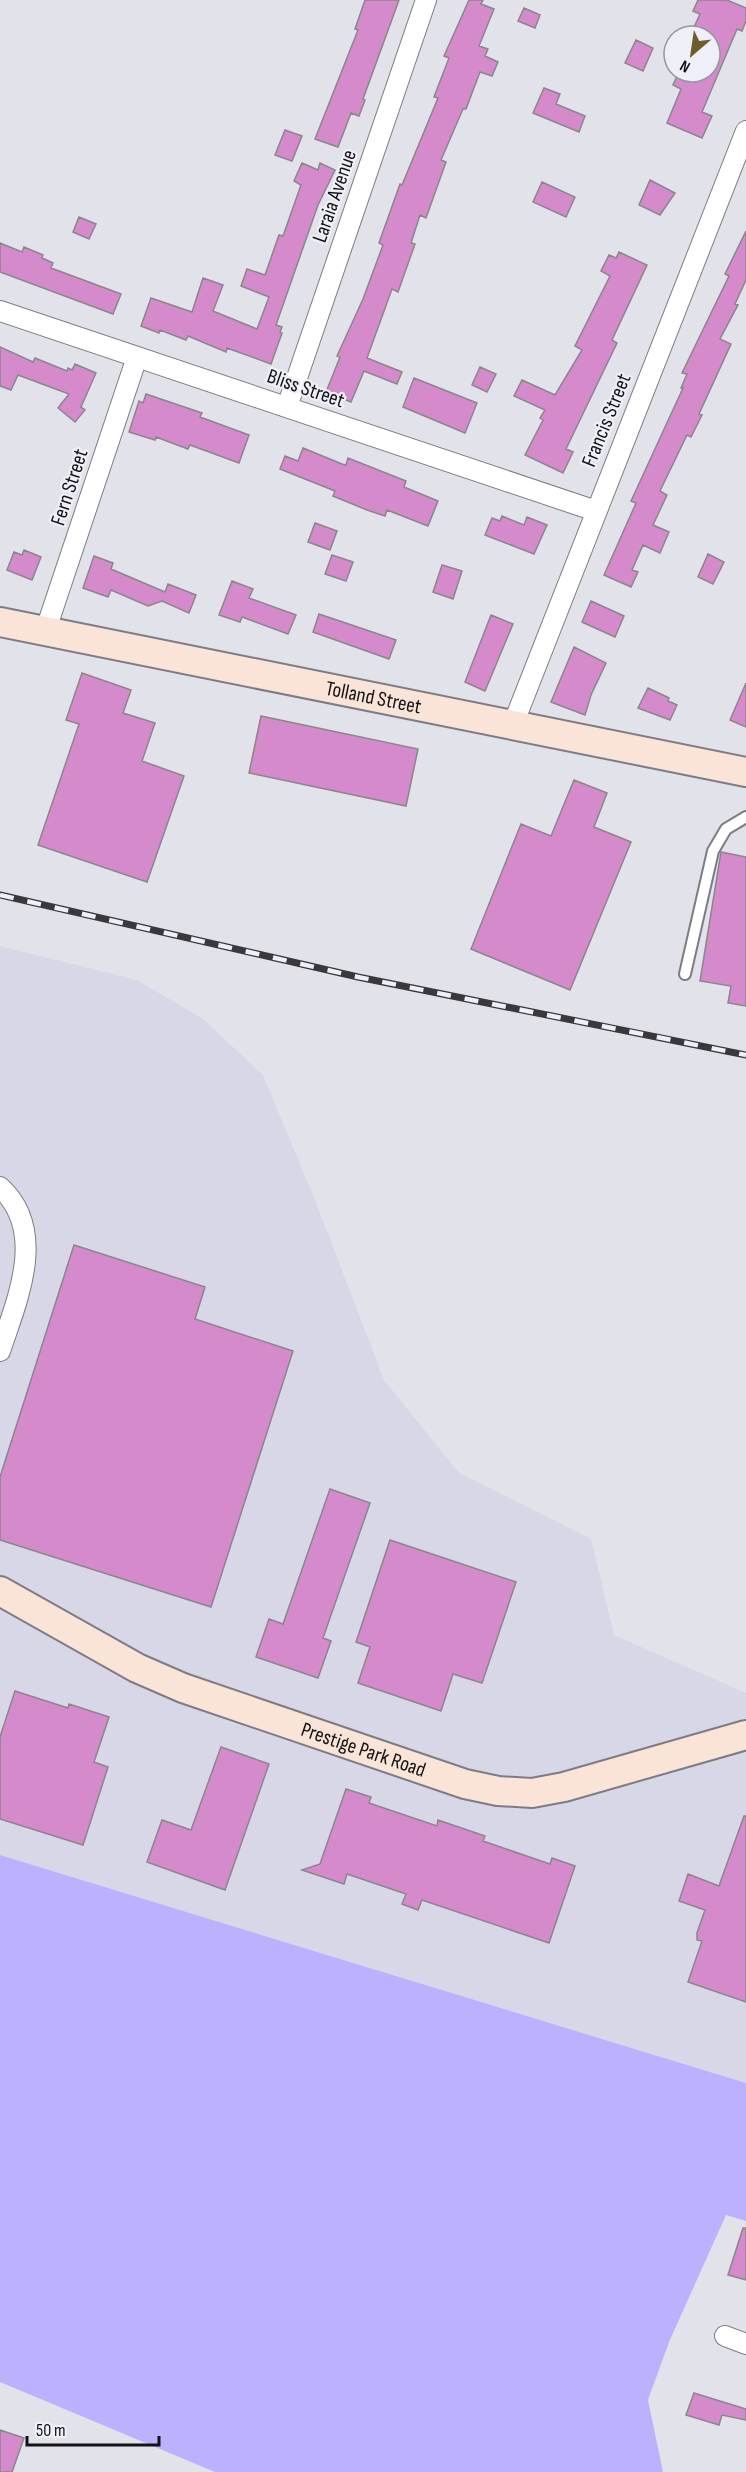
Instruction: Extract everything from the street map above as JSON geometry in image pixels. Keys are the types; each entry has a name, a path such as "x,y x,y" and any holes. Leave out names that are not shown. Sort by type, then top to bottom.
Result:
{"street":[{"name":"Laraia Avenue","path":"287,407 426,0"},
{"name":"Francis Street","path":"512,727 746,131"},
{"name":"Bliss Street","path":"0,311 596,511"},
{"name":"Fern Street","path":"45,632 137,357"},
{"name":"Tolland Street","path":"0,622 512,727 746,772"},
{"path":"0,1187 6,1193 21,1221 28,1245 20,1291 0,1351"},
{"name":"Prestige Park Road","path":"0,1591 137,1668 183,1688 465,1784 498,1791 532,1793 564,1787 746,1734"},
{"path":"725,2336 746,2344"}],"lane":[{"path":"685,974 713,852 726,829 746,817"}],"shaded area":[{"path":"0,946 137,980 203,1019 263,1075 315,1200 384,1380 459,1473 591,1539 614,1635 746,1693 746,2083 0,1855"},
{"path":"0,1855 746,2083 746,2221 726,2215 669,2342 648,2400 663,2472 215,2472 0,2382"}],"building":[{"path":"365,0 399,0 359,116 351,113 338,147 315,139 358,30 355,29"},
{"path":"469,0 483,0 481,4 494,9 479,46 488,49 485,56 498,62 492,76 480,72 466,109 463,109 441,160 446,162 426,218 420,215 411,243 415,244 398,292 392,289 367,358 402,372 397,384 364,371 351,402 326,392 340,357 337,356 363,299 383,245 379,243 400,184 402,185 438,98 434,97 449,58 444,56"},
{"path":"698,0 727,0 746,8 746,21 742,31 737,29 722,65 722,24 695,24 700,14 693,11"},
{"path":"524,8 540,15 535,28 518,21"},
{"path":"636,40 653,48 643,71 625,63"},
{"path":"714,84 702,112 712,116 702,138 667,123 681,89 673,85"},
{"path":"544,88 560,94 556,104 585,116 579,132 533,113"},
{"path":"285,130 302,136 292,161 275,155"},
{"path":"302,163 318,170 320,163 335,170 318,205 276,325 282,327 280,332 282,333 271,364 227,348 226,352 188,336 186,340 160,330 159,333 141,326 151,298 192,312 203,278 223,285 213,311 257,329 269,297 241,286 247,269 265,275 279,235 283,236 301,185 294,181"},
{"path":"650,180 675,193 660,215 639,205"},
{"path":"542,182 575,197 566,217 533,202"},
{"path":"79,217 96,224 89,239 73,232"},
{"path":"746,231 746,280 735,304 738,305 720,339 731,344 699,414 702,415 691,437 687,435 660,491 667,495 653,525 669,532 660,553 643,545 632,570 638,572 631,587 604,575 636,503 631,501 683,388 681,388 687,374 682,373 729,276 725,274"},
{"path":"0,243 22,252 24,247 43,255 42,258 53,263 51,268 121,294 113,314 0,272"},
{"path":"619,252 647,265 612,340 617,343 566,449 573,452 563,473 525,455 543,420 540,418 545,410 514,396 522,380 555,395 582,350 575,346 610,276 601,271 609,255 616,258"},
{"path":"0,347 33,362 35,358 67,371 68,368 72,370 75,364 96,373 81,407 85,410 75,422 58,408 69,394 18,375 11,390 0,386"},
{"path":"480,367 496,374 487,392 472,385"},
{"path":"414,378 477,403 465,433 403,407"},
{"path":"146,394 202,413 200,417 249,435 239,463 190,445 188,449 156,437 155,440 129,432 139,401 143,403"},
{"path":"303,448 346,465 348,458 406,481 404,487 438,501 428,526 387,510 385,516 367,510 333,496 335,491 280,469 285,456 298,461"},
{"path":"502,516 524,525 527,517 547,525 534,554 485,535 492,518 500,521"},
{"path":"315,523 337,531 330,550 308,542"},
{"path":"24,550 41,557 32,580 7,570 14,552 22,555"},
{"path":"708,554 724,562 713,584 698,577"},
{"path":"332,555 353,562 346,581 325,574"},
{"path":"94,556 113,563 111,569 165,592 168,584 196,595 189,613 162,601 148,606 111,590 108,597 83,588"},
{"path":"442,565 462,571 453,599 433,592"},
{"path":"232,581 253,589 249,598 296,615 288,634 242,617 240,622 219,615"},
{"path":"591,601 624,616 615,637 582,622"},
{"path":"319,614 396,640 389,659 313,632"},
{"path":"491,615 513,624 485,691 465,682"},
{"path":"574,647 606,663 591,695 585,715 551,702"},
{"path":"82,673 131,690 123,713 155,723 142,761 184,776 147,882 38,845 79,724 66,720"},
{"path":"746,683 746,727 730,720"},
{"path":"648,688 669,698 668,701 677,705 670,720 638,708"},
{"path":"261,716 418,749 406,806 249,773"},
{"path":"574,780 607,793 594,827 631,842 570,990 471,949 521,824 551,836"},
{"path":"721,852 746,857 746,1006 728,1003 731,986 700,981"},
{"path":"74,1245 205,1287 195,1319 293,1351 211,1607 0,1540 0,1477"},
{"path":"330,1489 370,1503 323,1638 331,1641 318,1678 256,1657 269,1619 283,1624"},
{"path":"390,1540 516,1582 482,1683 453,1674 441,1711 358,1683 370,1647 356,1642"},
{"path":"15,1691 68,1708 69,1704 109,1717 94,1762 108,1767 83,1845 0,1819 0,1737"},
{"path":"221,1747 269,1764 225,1890 147,1862 162,1820 191,1830"},
{"path":"346,1789 371,1797 369,1803 437,1826 438,1820 485,1836 483,1841 550,1864 552,1858 575,1866 549,1943 422,1900 418,1910 402,1904 406,1894 347,1874 344,1884 302,1870 320,1864"},
{"path":"744,1816 746,1816 746,2002 688,1982 702,1941 697,1940 697,1933 705,1910 679,1901 688,1874 719,1886"},
{"path":"743,2228 746,2228 746,2280 728,2275"},
{"path":"694,2393 746,2409 746,2420 722,2415 719,2425 686,2415"},
{"path":"0,2430 24,2438 12,2472 0,2472"}],"railway":[{"path":"0,895 358,977 746,1055"}]}
